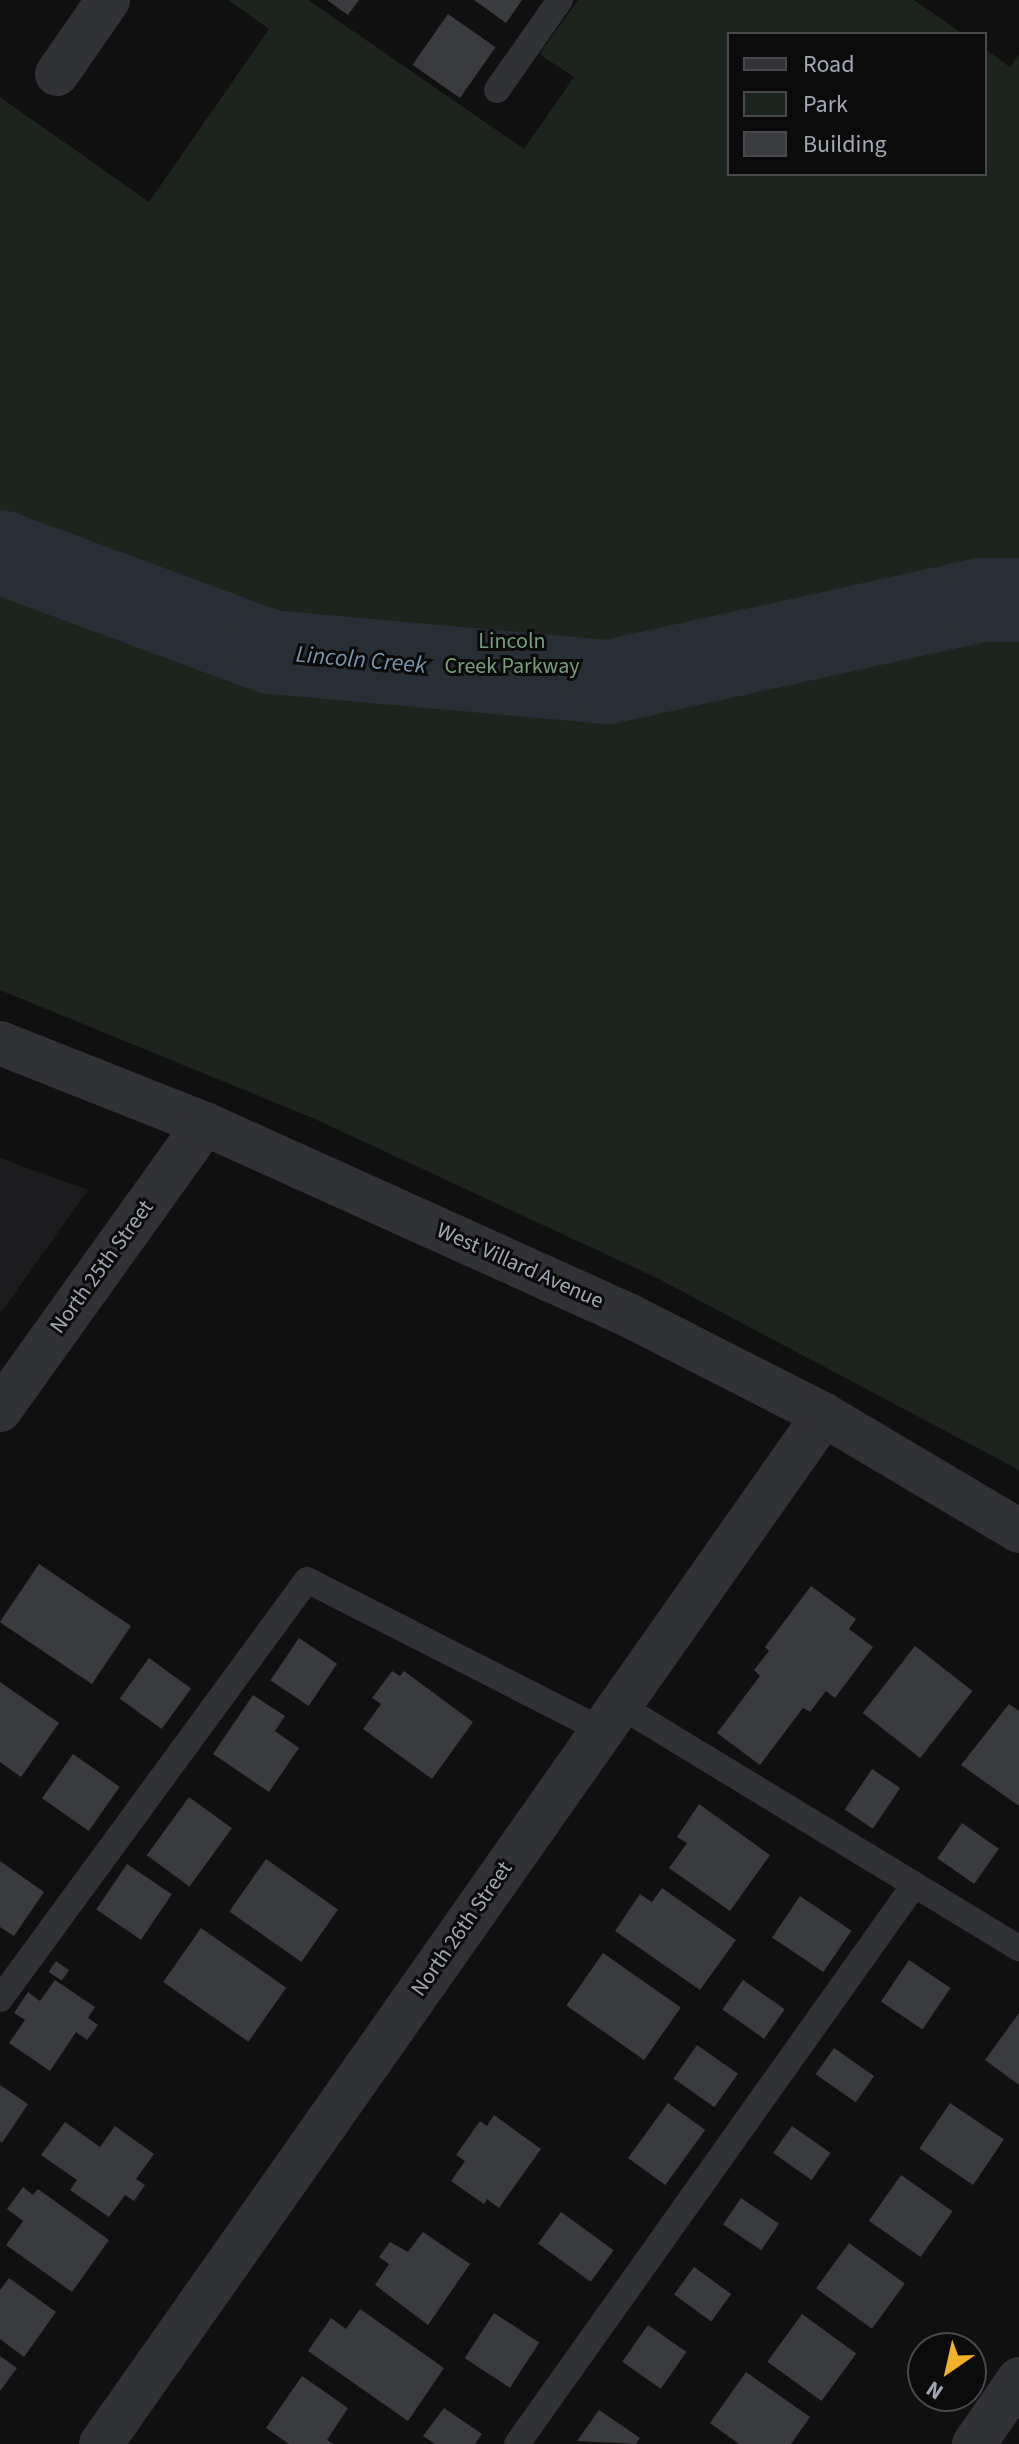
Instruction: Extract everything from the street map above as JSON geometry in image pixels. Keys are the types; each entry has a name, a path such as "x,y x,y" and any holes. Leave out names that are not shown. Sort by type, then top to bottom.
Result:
{"street":[{"path":"57,74 108,0"},
{"name":"West Villard Avenue","path":"0,1043 205,1124 630,1316 824,1415 1019,1531"},
{"name":"North 25th Street","path":"0,1410 205,1124"},
{"name":"North 26th Street","path":"101,2444 610,1717 771,1497 824,1415"},
{"path":"974,2444 1019,2379"}],"lane":[{"path":"497,90 560,0"},
{"path":"0,1999 307,1580 610,1717 1019,1948"},
{"path":"517,2444 912,1888"}],"shaded area":[{"path":"0,1158 88,1190 0,1314"}],"green space":[{"name":"Lincoln Creek Parkway","path":"228,0 308,0 524,149 574,77 539,54 578,0 914,0 960,32 727,32 727,176 987,176 987,50 1010,67 1019,54 1019,1470 657,1278 315,1119 0,990 0,97 149,202 269,29"}],"building":[{"path":"327,0 359,0 348,15"},
{"path":"474,0 522,0 506,23"},
{"path":"448,14 496,47 460,98 412,65"},
{"path":"39,1564 131,1626 92,1684 0,1622"},
{"path":"811,1586 856,1619 849,1629 873,1647 835,1698 826,1691 810,1712 803,1708 760,1765 717,1733 760,1676 754,1670 769,1651 765,1647"},
{"path":"299,1638 337,1664 309,1706 270,1680"},
{"path":"915,1646 973,1691 920,1758 863,1713"},
{"path":"149,1658 191,1689 162,1729 120,1698"},
{"path":"392,1671 400,1676 404,1671 473,1722 432,1779 363,1729 381,1704 372,1698"},
{"path":"0,1682 59,1723 21,1777 0,1762"},
{"path":"253,1695 285,1716 275,1731 299,1748 269,1792 213,1754"},
{"path":"1009,1704 1019,1711 1019,1806 961,1765"},
{"path":"73,1754 120,1787 89,1831 42,1798"},
{"path":"872,1769 900,1788 873,1829 845,1810"},
{"path":"189,1797 232,1828 190,1886 147,1855"},
{"path":"699,1804 770,1855 730,1911 669,1868 687,1843 677,1837"},
{"path":"962,1823 999,1849 974,1884 937,1858"},
{"path":"266,1859 338,1909 301,1962 229,1911"},
{"path":"0,1861 44,1892 14,1936 0,1927"},
{"path":"127,1864 172,1894 141,1940 96,1910"},
{"path":"662,1888 736,1940 700,1990 615,1931 640,1894 652,1902"},
{"path":"800,1896 851,1931 823,1972 772,1937"},
{"path":"201,1928 286,1988 248,2042 163,1982"},
{"path":"603,1953 681,2007 644,2060 566,2005"},
{"path":"909,1960 950,1988 922,2029 881,2001"},
{"path":"56,1961 69,1970 62,1981 49,1972"},
{"path":"55,1980 95,2007 88,2018 98,2025 87,2040 76,2032 50,2071 9,2043 25,2020 14,2013 28,1992 40,2001"},
{"path":"743,1980 785,2009 764,2039 722,2009"},
{"path":"1019,2013 1019,2085 985,2060"},
{"path":"697,2045 738,2074 714,2107 673,2079"},
{"path":"834,2048 874,2076 856,2102 816,2074"},
{"path":"0,2085 28,2104 2,2143 0,2141"},
{"path":"668,2103 705,2130 665,2185 628,2158"},
{"path":"950,2103 1004,2139 973,2185 919,2149"},
{"path":"494,2115 541,2149 499,2208 487,2199 484,2204 451,2181 465,2161 456,2155 480,2121 487,2126"},
{"path":"65,2122 100,2147 115,2126 154,2154 136,2179 145,2185 134,2201 125,2195 109,2217 70,2190 77,2180 41,2155"},
{"path":"792,2126 831,2153 812,2180 773,2153"},
{"path":"901,2175 953,2211 920,2257 869,2221"},
{"path":"23,2187 33,2195 38,2189 109,2240 72,2292 6,2245 23,2221 7,2209"},
{"path":"741,2198 779,2224 761,2250 723,2225"},
{"path":"561,2212 614,2250 591,2282 538,2244"},
{"path":"423,2232 470,2264 428,2325 375,2285 389,2264 379,2257 390,2242 408,2252"},
{"path":"849,2243 905,2284 872,2329 816,2288"},
{"path":"694,2267 731,2294 711,2322 674,2295"},
{"path":"9,2278 56,2312 24,2357 0,2339 0,2290"},
{"path":"360,2309 444,2368 408,2421 308,2351 331,2318 346,2329"},
{"path":"494,2313 539,2342 510,2388 465,2358"},
{"path":"802,2314 856,2353 822,2401 767,2362"},
{"path":"648,2325 687,2352 661,2389 622,2362"},
{"path":"0,2356 17,2368 0,2391"},
{"path":"746,2372 810,2417 791,2444 739,2444 710,2423"},
{"path":"302,2376 348,2408 327,2440 334,2444 289,2444 266,2428"},
{"path":"444,2408 482,2434 475,2444 435,2444 423,2436"},
{"path":"599,2410 640,2438 636,2444 577,2441"}],"waterway":[{"name":"Lincoln Creek","path":"0,552 271,652 608,682 980,600 1019,600"}]}
